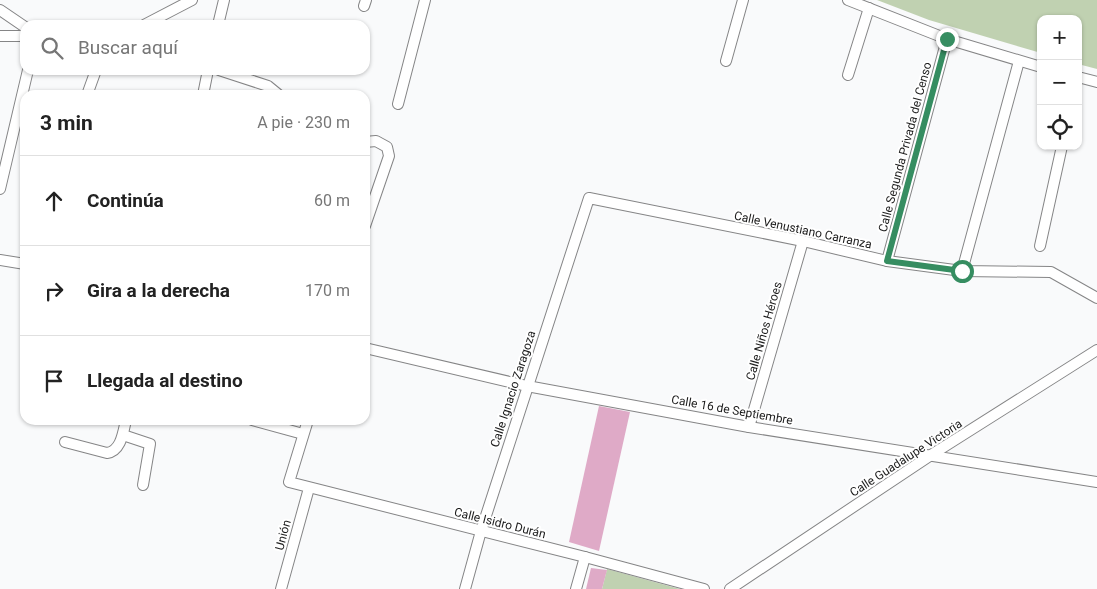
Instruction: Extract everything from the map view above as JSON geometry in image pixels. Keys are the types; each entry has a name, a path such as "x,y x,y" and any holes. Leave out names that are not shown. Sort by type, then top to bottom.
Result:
{"street":[{"path":"154,20 192,0"},
{"path":"219,20 224,0"},
{"path":"398,104 425,0"},
{"path":"726,61 743,0"},
{"path":"848,0 947,39 1037,66"},
{"path":"848,75 869,8"},
{"path":"0,10 20,24"},
{"path":"0,36 20,36"},
{"name":"Calle Segunda Privada del Censo","path":"887,261 947,39"},
{"path":"962,271 1019,61"},
{"path":"23,90 27,75"},
{"path":"89,90 94,75"},
{"path":"204,90 207,75"},
{"path":"234,75 268,86 273,90"},
{"path":"1082,78 1097,82"},
{"path":"0,190 20,104"},
{"path":"370,142 376,141 387,147 389,156 370,211"},
{"path":"1040,246 1061,150"},
{"name":"Calle Venustiano Carranza","path":"589,198 803,241 887,261 962,271 1051,272 1097,298"},
{"name":"Calle Ignacio Zaragoza","path":"464,589 527,386 589,198"},
{"name":"Calle Niños Héroes","path":"749,427 803,241"},
{"path":"0,260 20,263"},
{"name":"Calle 16 de Septiembre","path":"370,349 527,386 749,427 1097,482"},
{"name":"Calle Guadalupe Victoria","path":"734,588 931,455 1097,350"},
{"path":"65,442 107,453 113,452 116,450 123,435 125,425"},
{"path":"270,425 303,434 306,425"},
{"name":"Calle Isidro Durán","path":"303,434 289,482 704,589"},
{"path":"123,435 150,444 143,486"},
{"name":"Unión","path":"281,589 309,488"},
{"path":"576,589 585,557"}],"green space":[{"path":"877,0 1097,0 1097,69 1082,65 1082,15 1037,15 1037,52 929,20"},
{"path":"607,569 680,589 602,589"}],"building":[{"path":"599,406 630,412 599,551 569,542"},
{"path":"591,568 607,570 602,589 586,589"}],"route":[{"path":"947,39 887,261 962,271"}]}
